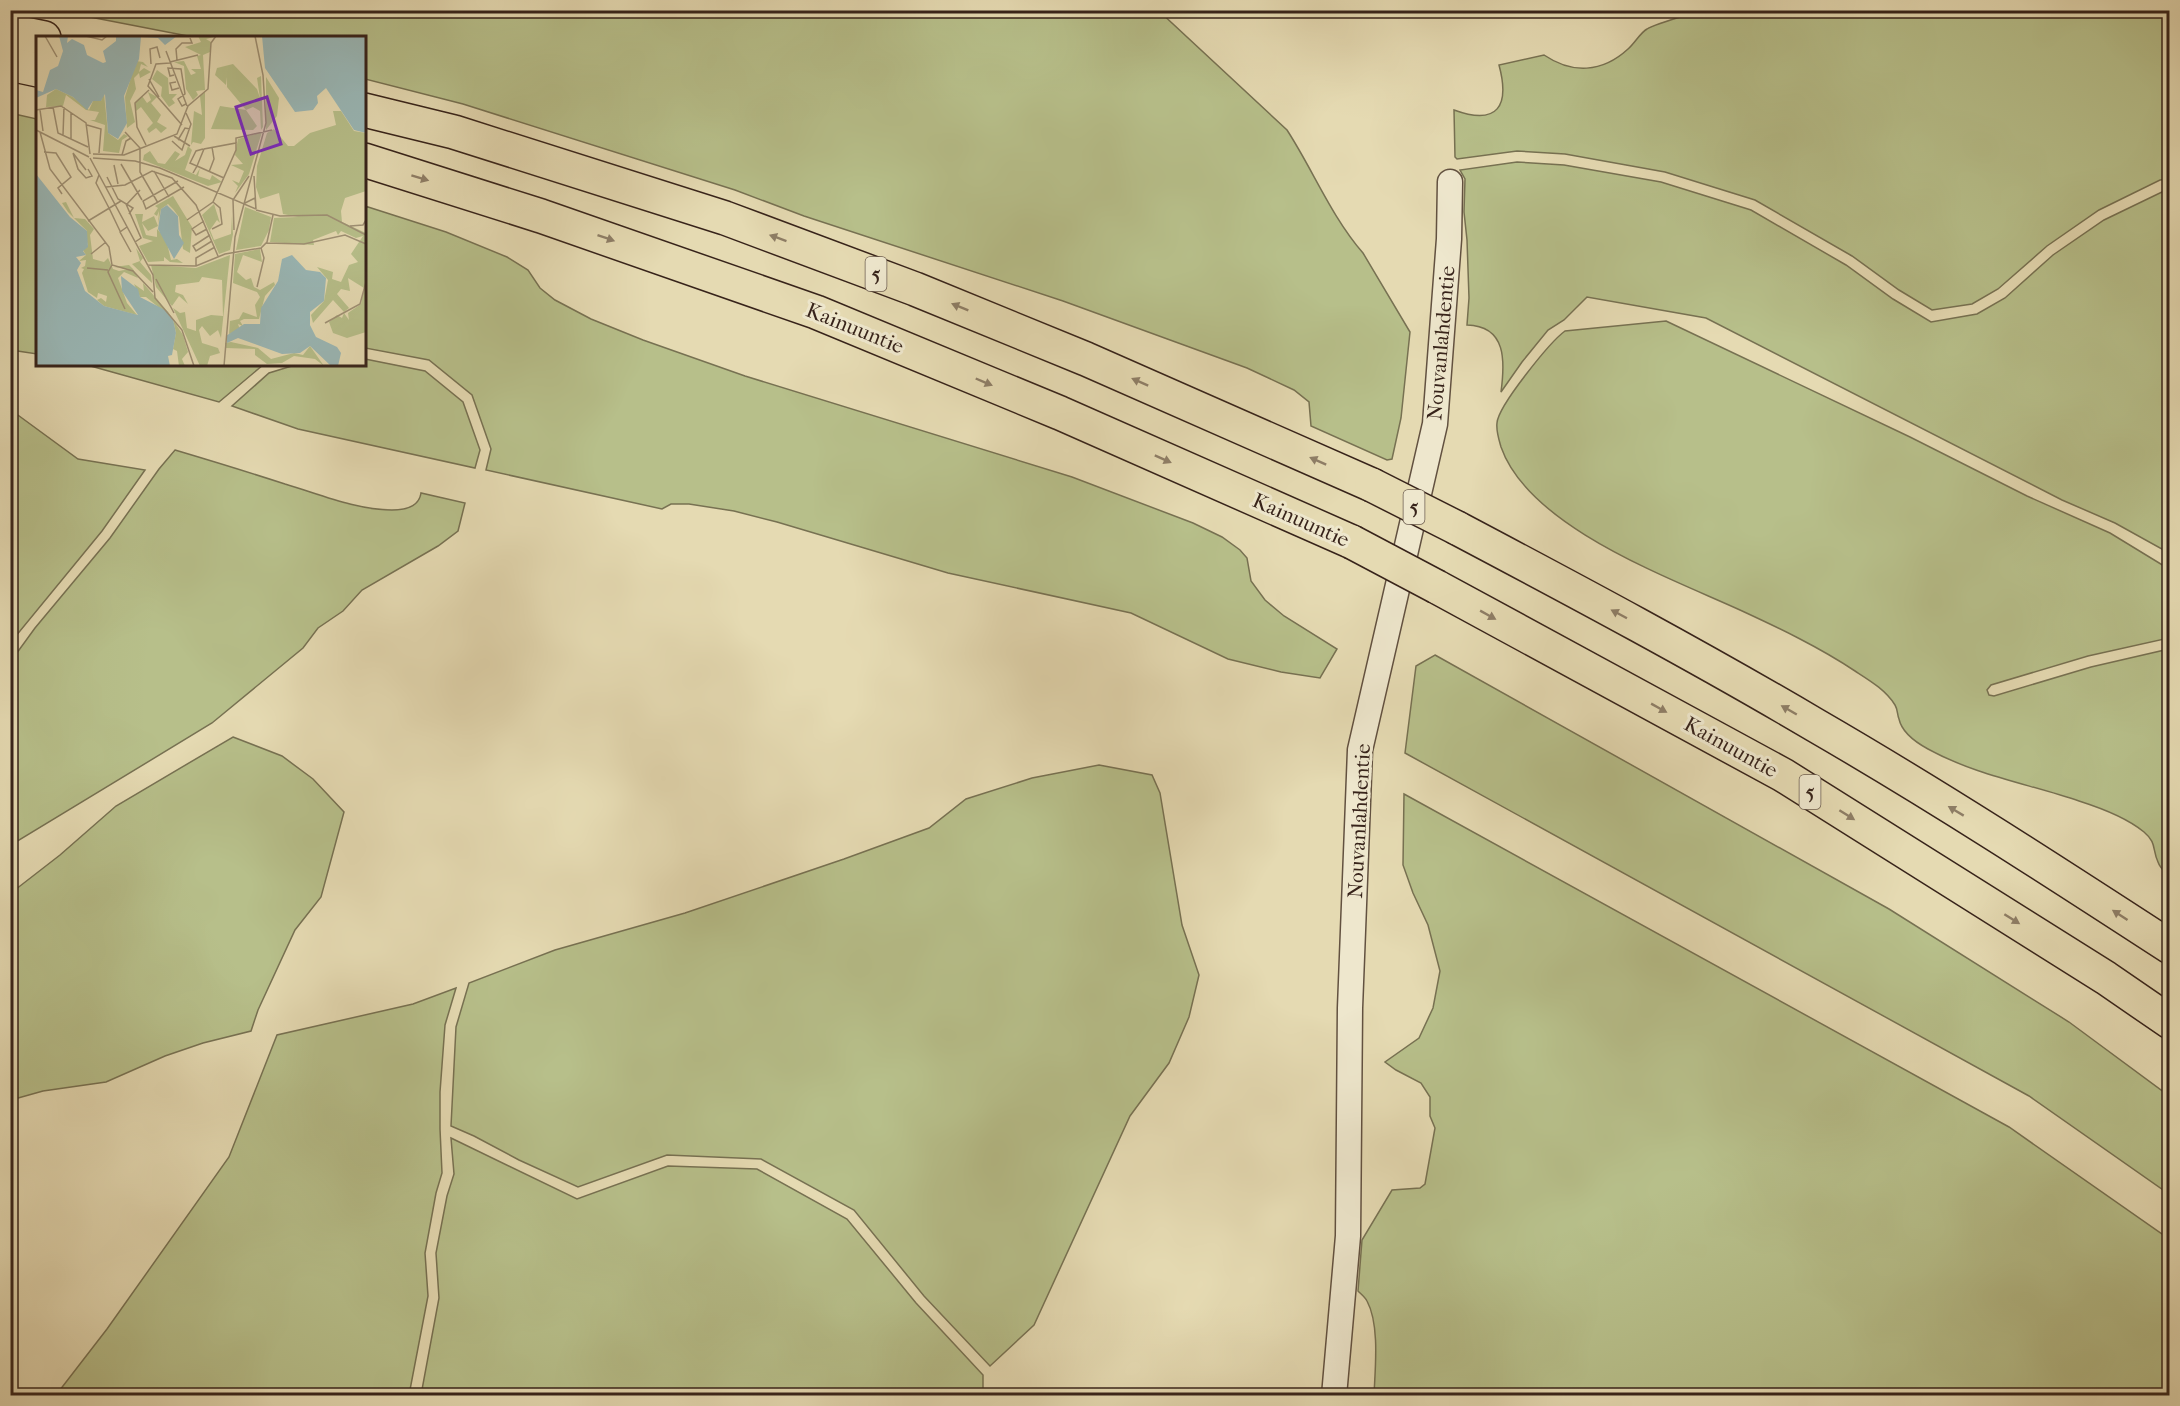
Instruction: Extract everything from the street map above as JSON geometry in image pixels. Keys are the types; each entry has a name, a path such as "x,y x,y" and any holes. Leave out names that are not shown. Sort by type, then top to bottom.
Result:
{"highway":[{"path":"10,31 36,36"},
{"path":"10,64 36,70"},
{"name":"5","path":"366,110 454,132 725,218 915,289 1086,359 1372,485 1639,625 1816,725 2025,853 2169,947"},
{"name":"Kainuuntie","path":"366,161 541,216 816,312 1060,413 1352,542 1783,775 2106,978 2169,1022"}],"street":[{"name":"Nouvanlahdentie","path":"1334,1395 1348,1236 1350,1008 1360,750 1435,424 1449,239 1450,182"}],"green space":[{"path":"59,11 1159,11 1287,130 1341,224 1363,253 1410,332 1401,418 1392,459 1387,460 1311,426 1309,402 1294,390 1247,368 1063,301 804,216 735,190 463,104 366,79 366,36 188,36"},
{"path":"1700,11 2169,11 2169,179 2160,180 2099,210 2047,246 1998,289 1972,304 1932,310 1899,290 1852,256 1755,200 1665,172 1565,154 1517,151 1457,159 1455,157 1454,110 1481,115 1490,114 1497,109 1503,92 1499,65 1544,55 1576,68 1597,66 1618,57 1631,47 1647,29"},
{"path":"10,113 36,119 36,354 11,350"},
{"path":"1517,162 1564,165 1661,182 1751,210 1846,265 1893,299 1931,322 1977,314 2005,298 2053,255 2104,220 2169,190 2169,553 2115,523 2062,500 1706,318 1587,297 1564,320 1548,330 1501,392 1503,358 1496,339 1490,332 1480,327 1467,325 1469,298 1464,212 1465,179 1460,170"},
{"path":"366,206 446,232 507,257 528,270 540,288 555,300 591,319 643,340 745,376 1072,477 1193,523 1222,537 1240,550 1247,558 1251,581 1265,600 1284,616 1337,649 1320,678 1281,672 1228,659 1131,613 948,573 734,511 689,504 671,504 662,509 486,470 491,449 472,395 429,360 366,348"},
{"path":"1666,321 1910,437 2027,496 2110,533 2169,569 2169,638 2088,656 1991,685 1987,690 1989,695 1994,696 2091,667 2169,649 2169,877 2159,864 2151,840 2129,822 2113,813 2087,804 1964,766 1928,749 1907,733 1891,700 1866,678 1784,631 1640,565 1604,546 1570,525 1540,502 1516,476 1501,447 1497,423 1515,389 1558,337 1565,331"},
{"path":"366,359 425,371 463,402 480,450 475,468 298,429 232,406 269,373 292,366 366,366"},
{"path":"91,366 262,366 219,402"},
{"path":"11,410 78,459 145,470 102,531 11,642"},
{"path":"175,450 338,501 365,507 392,510 406,508 417,502 421,493 465,503 458,531 438,546 362,590 343,611 318,628 303,648 212,723 11,845 11,661 35,628 110,538"},
{"path":"1435,655 1889,909 2069,1022 2169,1096 2169,1194 2029,1096 1405,753 1416,666"},
{"path":"233,737 282,756 313,779 344,812 321,897 295,930 258,1010 251,1031 203,1043 165,1056 106,1082 43,1091 11,1100 11,893 60,855 116,806"},
{"path":"1099,765 1152,775 1160,793 1182,925 1199,975 1189,1017 1169,1063 1130,1116 1034,1325 990,1366 924,1296 854,1210 761,1159 667,1155 578,1187 451,1126 456,1027 469,983 555,950 685,913 929,828 966,799 1032,778"},
{"path":"1404,794 2009,1127 2169,1239 2169,1395 1374,1395 1376,1348 1374,1322 1367,1301 1358,1291 1362,1240 1392,1190 1420,1188 1425,1184 1435,1128 1430,1116 1430,1097 1421,1083 1385,1062 1419,1038 1433,1008 1440,971 1428,925 1403,865"},
{"path":"456,988 445,1025 440,1092 442,1173 425,1253 428,1296 409,1395 56,1395 107,1329 229,1157 277,1035 413,1004"},
{"path":"451,1138 577,1199 668,1166 757,1169 847,1219 916,1303 983,1375 983,1395 421,1395 439,1298 436,1253 447,1196 454,1174"}]}
